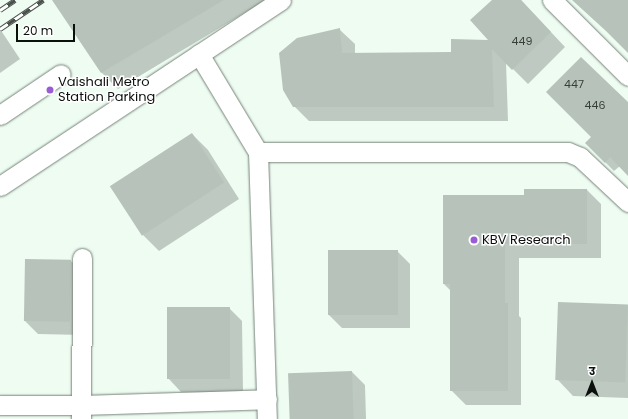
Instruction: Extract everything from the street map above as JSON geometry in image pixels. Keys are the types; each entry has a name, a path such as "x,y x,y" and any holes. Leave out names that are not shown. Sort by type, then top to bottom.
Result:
{"street":[{"path":"0,186 281,0"},
{"path":"552,0 628,76"},
{"path":"200,54 258,152 267,419"},
{"path":"0,115 61,74"},
{"path":"258,152 568,152 580,157 628,202"},
{"path":"81,412 82,258"},
{"path":"0,405 81,412 266,399"}],"building":[{"path":"52,0 224,0 101,73"},
{"path":"492,0 521,0 551,32 512,70 492,49 494,107 293,107 283,90 279,53 297,38 340,28 342,53 451,52 451,39 488,40 470,20"},
{"path":"572,0 628,0 628,53 606,31"},
{"path":"581,57 628,102 628,176 610,157 605,163 585,143 591,137 546,92"},
{"path":"192,133 224,182 142,236 110,186"},
{"path":"524,189 587,189 587,244 505,244 505,303 508,303 508,391 450,391 450,284 443,284 443,195 524,195"},
{"path":"328,250 398,250 398,315 328,315"},
{"path":"25,259 71,260 70,322 24,321"},
{"path":"558,302 628,304 625,382 555,380"},
{"path":"167,307 230,307 230,379 167,379"},
{"path":"352,371 354,419 290,419 288,373"}],"railway":[{"path":"0,10 15,0"},
{"path":"0,29 43,0"}],"place":[{"name":"Vaishali Metro Station Parking","path":"50,90"},
{"name":"KBV Research","path":"474,240"}]}
